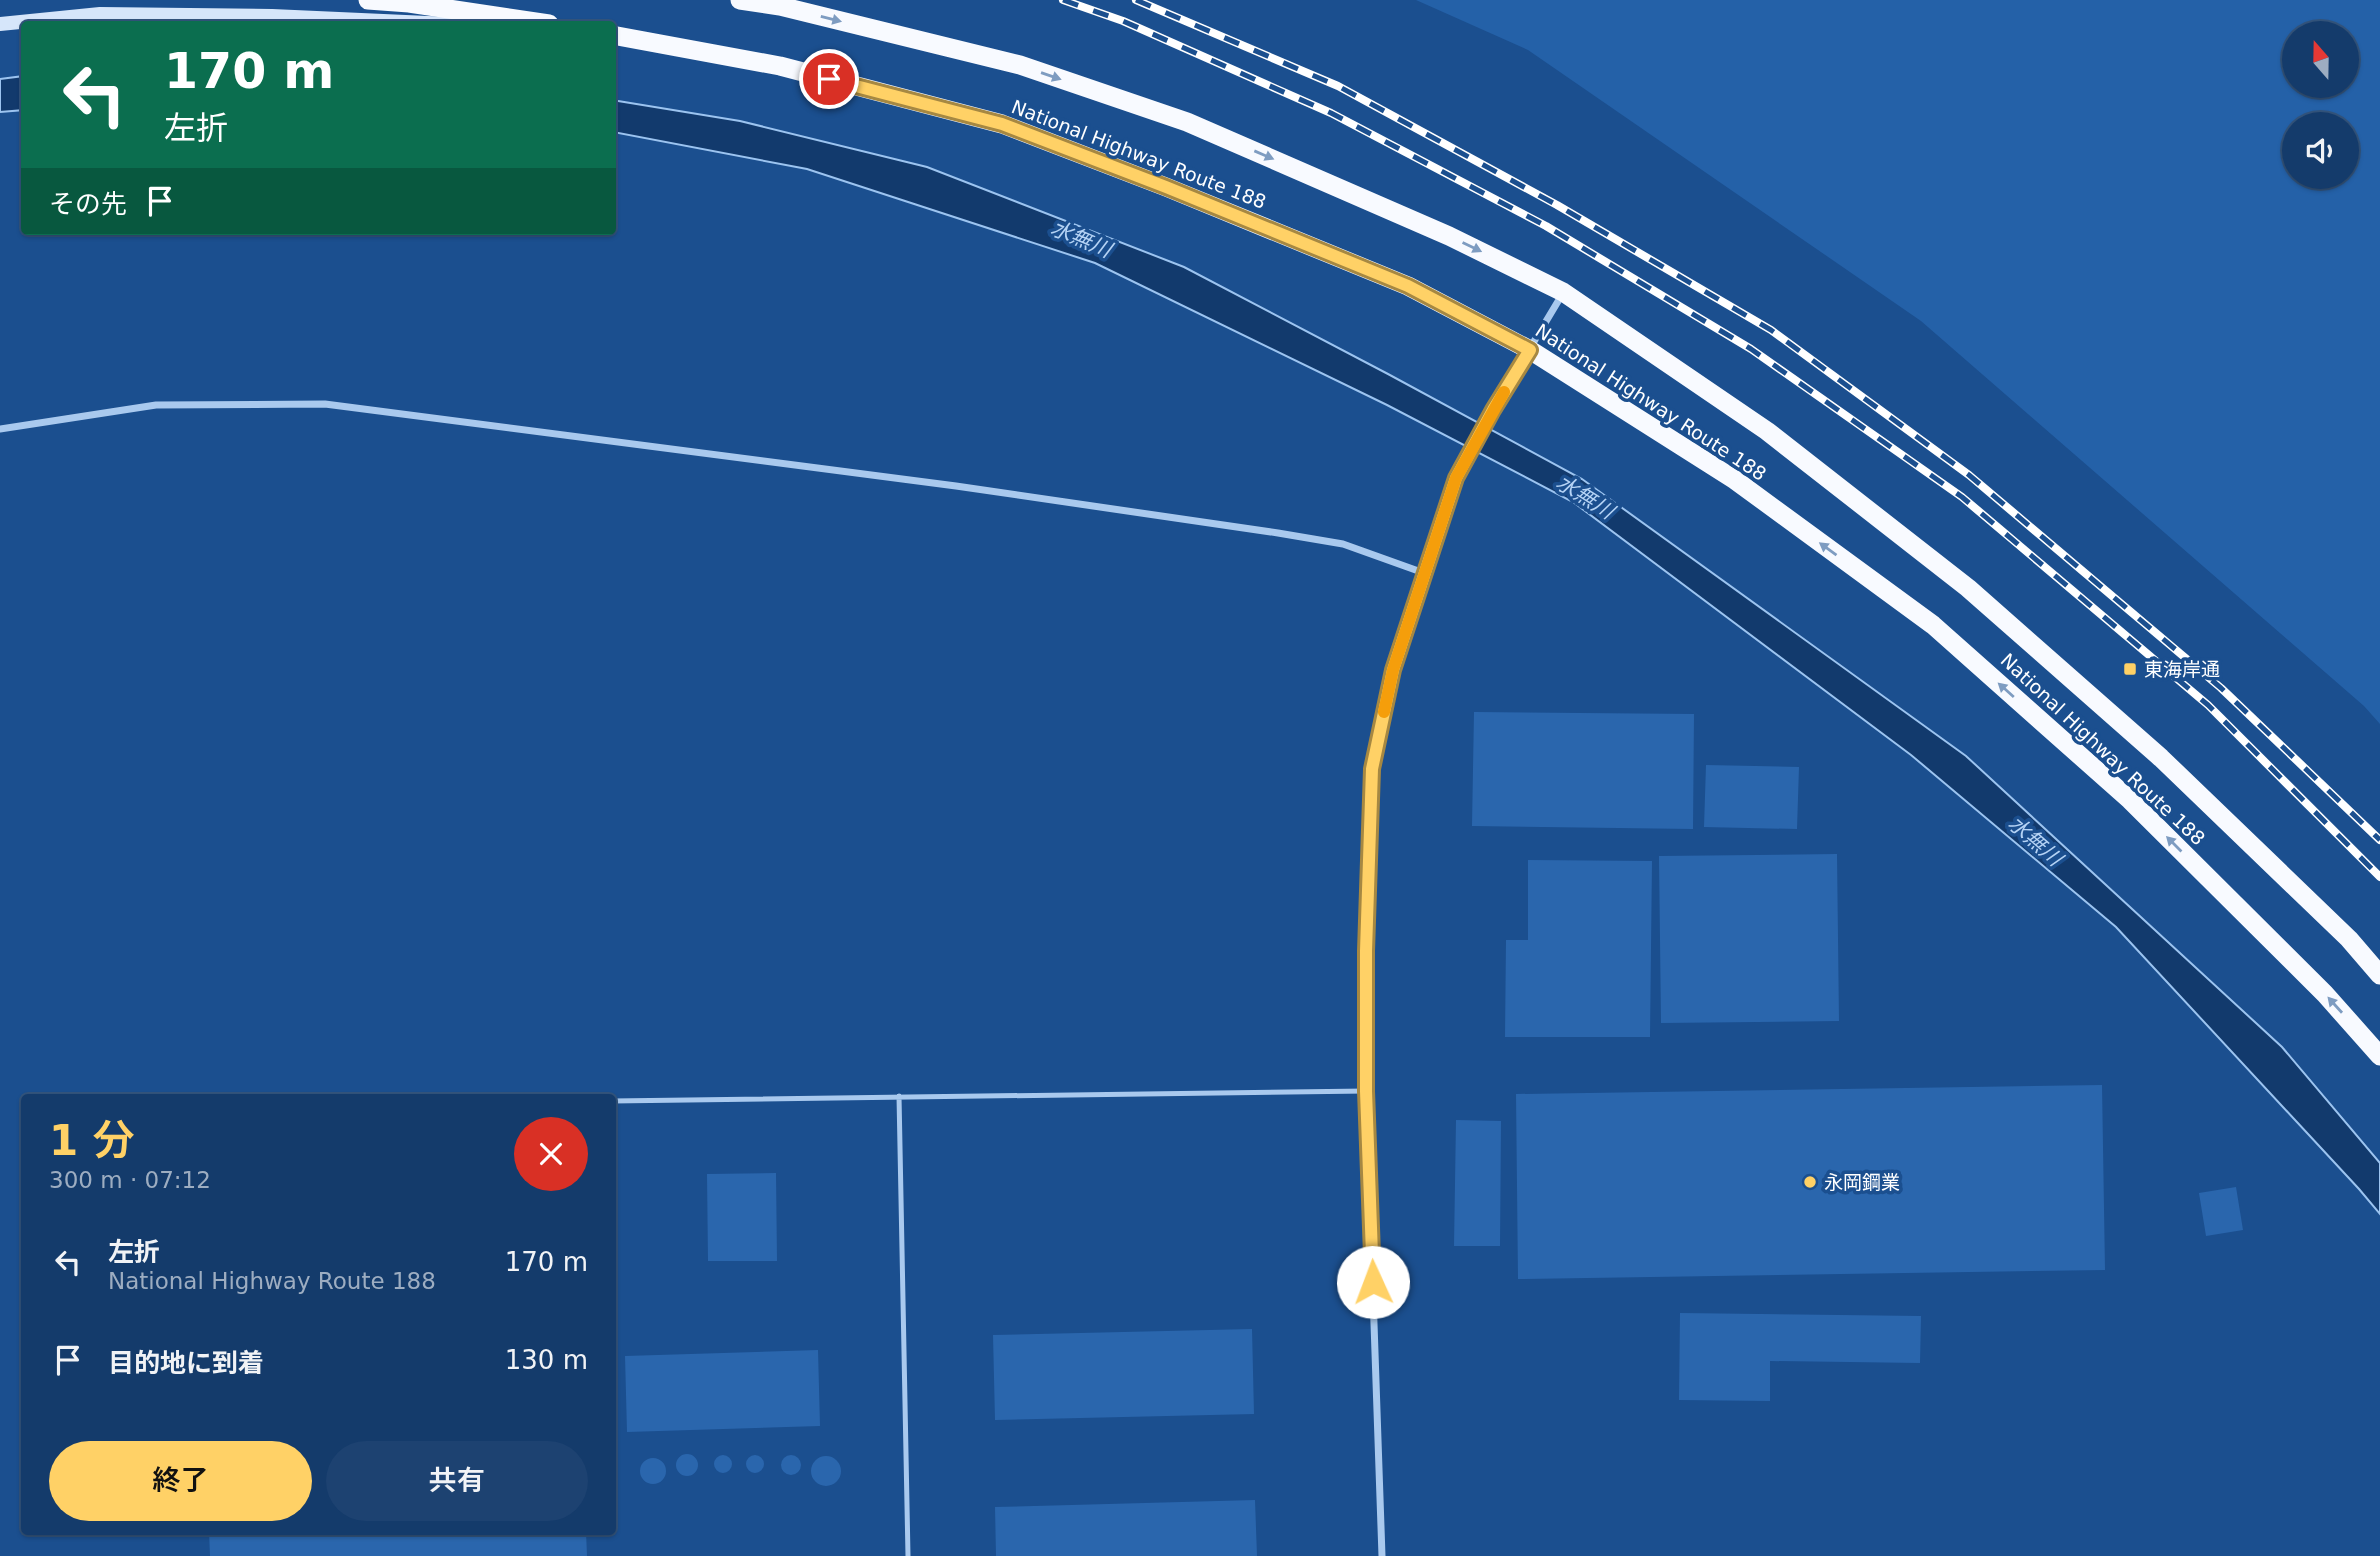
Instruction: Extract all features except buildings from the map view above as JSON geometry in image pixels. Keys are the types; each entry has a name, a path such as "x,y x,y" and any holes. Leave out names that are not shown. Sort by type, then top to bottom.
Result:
{"highway":[{"path":"368,0 409,3 529,21"},
{"name":"National Highway Route 188","path":"740,0 780,6 1020,65 1188,122 1449,236 1563,292 1766,430 1968,588 2161,758 2349,939 2380,975"},
{"name":"National Highway Route 188","path":"616,36 780,66 1002,124 1166,187 1408,286 1530,350 1735,480 1933,625 2130,800 2325,994 2380,1056"}],"main road":[{"path":"30,21 100,14 272,16 383,21"},
{"path":"0,24 21,22"}],"street":[{"path":"1382,1556 1366,1091 1366,923 1372,769 1393,670 1456,478 1563,292"},
{"path":"0,429 156,405 325,404 956,486 1278,533 1343,544 1424,573"}],"lane":[{"path":"616,1101 1366,1091"},
{"path":"899,1096 908,1556"}],"shaded area":[{"path":"1416,0 2380,0 2380,724 2364,706 1921,321 1528,50"}],"water":[{"path":"21,76 21,110 0,112 0,79"},
{"name":"水無川","path":"616,101 740,121 927,167 1184,267 1582,479 1966,756 2282,1047 2380,1163 2380,1214 2116,927 1911,755 1573,502 1387,405 1095,263 807,169 616,133"}],"railway":[{"path":"1063,0 1123,21 1331,113 1546,226 1751,349 1962,497 2208,705 2380,877"},
{"path":"1136,0 1338,86 1557,205 1771,330 1969,475 2221,688 2380,840"}],"slow traffic":[{"path":"1384,712 1393,670 1456,478 1504,392"}],"place":[{"name":"東海岸通","path":"2130,669"},
{"name":"永岡鋼業","path":"1810,1182"}],"route":[{"path":"829,79 1002,124 1166,187 1408,286 1530,350 1456,478 1393,670 1372,769 1366,923 1366,1091 1373,1282"}]}
